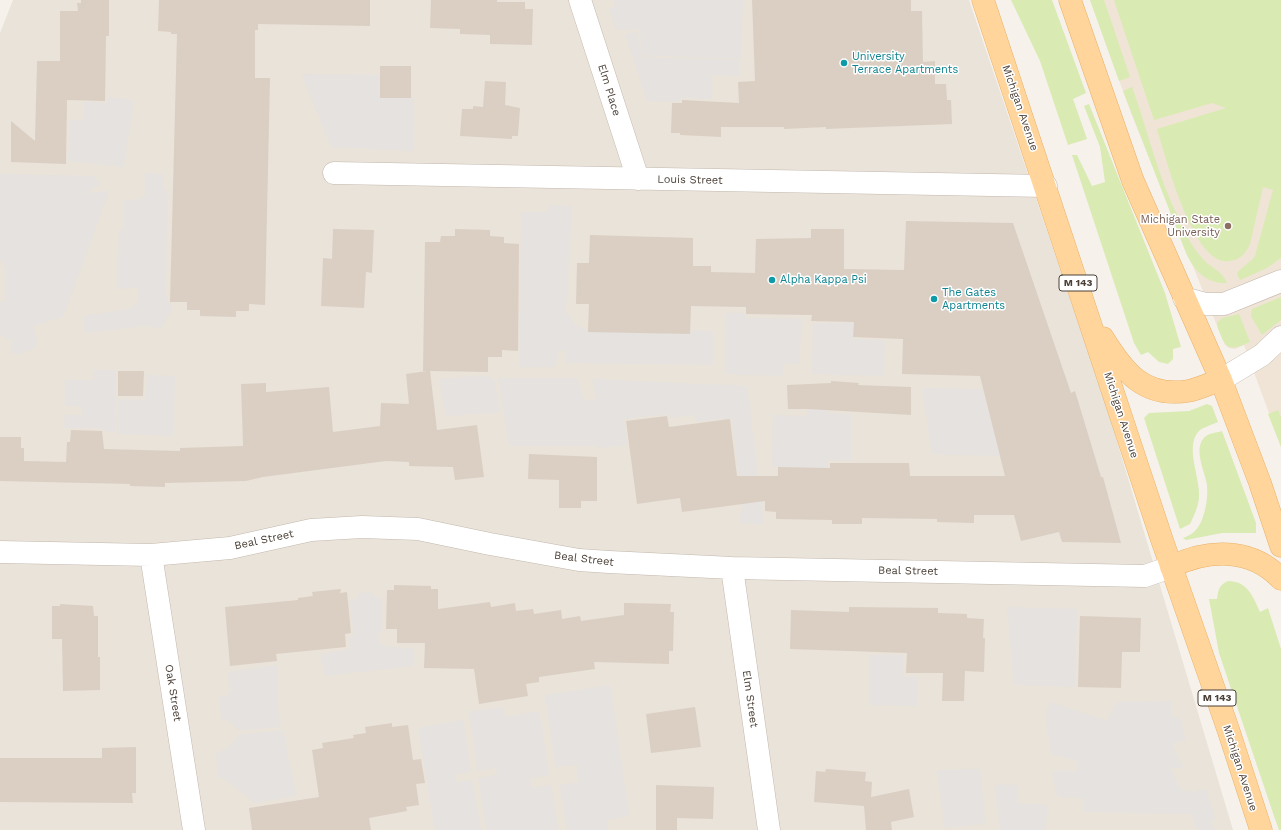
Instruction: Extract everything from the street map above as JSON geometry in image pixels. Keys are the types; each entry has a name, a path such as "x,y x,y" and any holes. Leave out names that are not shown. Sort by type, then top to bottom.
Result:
{"main road":[{"name":"Michigan Avenue","path":"984,0 1171,567 1228,729 1261,830"},
{"path":"1070,0 1133,181 1220,380 1255,470 1281,546"},
{"path":"1087,312 1114,356 1129,375 1149,388 1168,392 1189,391 1220,380"},
{"path":"1171,567 1188,559 1206,554 1225,554 1244,557 1262,565 1281,579"}],"street":[{"name":"Elm Place","path":"580,0 638,179"},
{"name":"Louis Street","path":"334,173 1046,186"},
{"path":"1184,298 1206,304 1224,304 1281,281"},
{"path":"1220,380 1262,356 1281,336"},
{"name":"Beal Street","path":"0,552 151,555 230,548 311,530 362,527 418,529 579,560 732,568 1144,576 1171,567"},
{"name":"Oak Street","path":"151,555 194,830"},
{"name":"Elm Street","path":"732,568 769,830"}],"shaded area":[{"path":"13,0 969,0 1107,408 1233,830 0,830 0,33"},
{"path":"614,0 743,0 741,59 643,55 639,29 616,30 609,8 616,6"},
{"name":"Michigan State University","path":"1090,0 1281,0 1281,446 1244,345 1235,349 1229,348 1225,345 1131,113"},
{"path":"637,32 642,57 739,60 739,76 712,75 711,99 681,98 680,102 647,101 625,34"},
{"path":"302,74 380,75 381,98 414,98 413,151 331,147"},
{"path":"109,97 134,100 123,167 68,161 70,120 83,120 84,102 107,103"},
{"path":"145,173 164,174 163,186 168,195 165,293 173,307 161,328 144,326 85,333 83,316 128,309 133,307 138,301 139,290 135,288 117,289 119,230 124,229 124,200 136,200 142,198 145,194"},
{"path":"0,174 94,176 100,185 86,193 109,191 63,317 33,326 37,340 36,347 21,354 11,353 13,336 10,341 0,336 0,302 5,302 6,267 0,259"},
{"path":"550,205 572,206 566,311 575,325 584,329 713,331 713,365 566,363 566,351 557,350 556,367 520,367 521,212 548,211"},
{"path":"726,313 745,313 745,318 801,319 800,364 783,363 783,376 725,374"},
{"path":"842,321 853,321 853,339 885,340 884,376 812,374 813,323 841,323"},
{"path":"93,370 116,370 115,432 102,431 102,428 64,428 65,415 82,415 84,410 79,406 65,406 65,380 93,380"},
{"path":"147,375 175,376 173,436 117,434 118,399 146,400"},
{"path":"478,376 491,377 495,381 500,412 446,416 439,379"},
{"path":"498,378 577,378 584,401 597,398 592,379 747,386 764,524 739,523 742,505 732,418 696,422 695,415 670,418 668,414 624,419 627,445 598,448 596,446 509,446"},
{"path":"808,386 828,386 827,413 851,414 851,461 828,460 828,478 791,467 772,467 773,415 807,416"},
{"path":"922,388 1027,390 1024,457 932,454"},
{"path":"371,592 374,597 382,597 381,633 378,633 378,640 383,646 414,649 413,666 325,676 321,654 350,649 349,636 354,636 349,600 358,598 359,593"},
{"path":"1007,607 1077,609 1075,687 1014,685"},
{"path":"869,655 903,655 903,677 918,677 917,706 869,705"},
{"path":"277,665 279,727 239,731 231,722 226,720 222,721 219,698 229,694 228,672"},
{"path":"610,685 629,816 607,820 608,830 567,830 560,785 579,782 577,765 556,767 545,695"},
{"path":"1171,701 1171,714 1173,717 1180,717 1186,740 1174,743 1173,747 1183,768 1170,768 1181,790 1195,792 1206,789 1215,819 1211,823 1214,830 1197,830 1192,814 1084,812 1084,798 1058,797 1054,784 1053,771 1078,771 1078,761 1051,754 1046,715 1050,702 1107,721 1117,702"},
{"path":"502,707 504,717 539,711 549,775 530,778 531,788 551,785 558,830 487,830 478,778 497,775 496,768 478,771 469,712"},
{"path":"463,720 471,772 455,774 456,782 472,780 481,830 435,830 418,728"},
{"path":"283,730 296,796 255,803 223,778 218,778 216,753 229,747 240,734"},
{"path":"980,769 985,824 945,828 937,770"},
{"path":"995,785 1017,785 1017,803 1047,805 1046,830 1000,830"}],"green space":[{"path":"1011,0 1052,0 1086,93 1073,99 1087,139 1068,145 1040,61"},
{"path":"1090,0 1104,0 1130,77 1119,81"},
{"name":"Michigan State University","path":"1114,0 1281,0 1281,258 1267,268 1240,280 1237,274 1255,256 1273,190 1263,187 1250,244 1240,258 1230,261 1217,258 1204,247 1193,230 1174,185 1157,129 1226,108 1212,103 1154,120"},
{"path":"1132,87 1159,171 1184,229 1198,254 1205,262 1225,278 1227,283 1220,283 1207,279 1197,271 1186,253 1123,91"},
{"path":"1089,104 1165,293 1181,347 1173,349 1173,359 1168,364 1159,362 1148,352 1141,355 1134,343 1072,155 1077,155 1092,186 1105,182 1100,147 1084,106"},
{"path":"1281,297 1281,320 1262,335 1251,316 1252,309"},
{"path":"1239,314 1250,342 1234,348 1227,346 1224,343 1217,323 1222,318"},
{"path":"1207,404 1212,406 1218,422 1205,427 1199,431 1195,437 1193,454 1199,498 1196,511 1190,524 1180,529 1144,418 1149,413 1189,411"},
{"path":"1278,410 1281,417 1281,447 1268,414"},
{"path":"1222,431 1256,523 1256,533 1222,533 1186,540 1183,538 1192,534 1199,525 1203,517 1206,504 1207,485 1201,462 1201,444 1203,439 1207,436"},
{"path":"1228,581 1235,582 1245,587 1255,600 1260,612 1268,608 1281,649 1281,830 1279,830 1275,819 1219,653 1209,599 1217,599 1220,588"}],"building":[{"path":"81,0 109,0 109,36 106,36 105,101 67,100 66,164 11,162 11,121 35,141 37,61 60,61 60,11 78,11 77,3 81,3"},
{"path":"159,0 370,0 370,26 258,24 258,30 255,30 255,78 270,78 265,305 249,304 249,311 236,311 236,317 200,316 200,310 187,310 187,302 170,302 177,34 158,31"},
{"path":"431,0 497,0 497,2 525,2 525,9 533,9 532,45 490,44 490,35 460,34 460,29 430,28"},
{"name":"University Terrace Apartments","path":"752,0 911,0 911,11 922,11 923,62 935,61 935,84 946,84 947,100 951,100 952,124 826,129 826,127 784,129 784,127 721,127 721,137 680,135 680,133 671,133 672,103 682,103 682,100 739,103 738,82 755,81"},
{"path":"380,66 411,66 411,98 380,98"},
{"path":"485,81 506,82 505,105 520,108 518,136 512,136 512,139 460,136 462,109 473,109 473,106 483,107"},
{"path":"906,221 1013,223 1071,393 1075,391 1101,477 1103,477 1121,543 1062,542 1059,532 1021,541 1014,515 974,515 974,523 937,522 937,519 862,518 862,524 832,524 832,520 776,519 776,512 765,511 765,501 682,512 680,498 637,504 626,421 667,416 669,427 730,419 737,476 778,476 778,467 830,468 830,463 909,463 910,476 1005,476 980,376 902,374 903,339 853,337 854,322 811,321 812,315 746,314 746,307 691,306 690,334 588,332 589,304 576,304 577,263 589,263 590,235 693,238 693,266 711,266 711,272 755,273 756,239 811,238 811,229 844,229 844,269 904,270"},
{"path":"333,229 374,230 372,273 366,272 364,308 321,306 323,258 332,259"},
{"path":"455,229 490,230 490,236 504,237 504,243 519,244 518,351 502,350 502,357 488,357 488,372 430,371 437,430 477,425 484,477 455,480 453,467 409,466 409,462 386,461 263,477 246,481 165,483 165,487 130,486 130,484 0,481 0,437 21,437 21,448 24,448 24,461 66,462 67,442 70,442 71,430 102,431 104,449 180,451 180,448 243,446 241,384 266,383 266,392 329,387 333,432 380,426 381,403 409,404 406,374 427,371 423,371 425,242 440,242 441,236 455,236"},
{"path":"118,371 144,371 143,396 118,396"},
{"path":"831,381 859,383 858,385 911,387 911,415 788,409 787,385 831,383"},
{"path":"529,454 597,457 597,501 581,501 581,508 559,508 559,480 528,479"},
{"path":"394,585 431,586 431,589 438,589 438,609 490,602 491,607 515,603 516,611 533,609 534,614 561,610 562,619 580,616 581,621 624,615 624,603 671,604 670,612 674,612 673,651 669,651 669,664 594,662 595,669 539,677 539,682 526,684 528,696 479,704 474,669 424,668 425,643 397,643 397,629 386,629 387,590 394,590"},
{"path":"341,589 340,593 347,592 351,633 345,634 346,647 276,654 277,661 230,666 225,607 298,600 298,598 313,596 312,592"},
{"path":"60,604 93,606 94,616 98,616 100,690 63,691 62,639 52,639 52,606 60,606"},
{"path":"849,607 938,608 938,613 967,614 967,618 984,619 984,672 965,671 964,701 942,701 943,673 906,673 907,653 790,649 791,610 849,612"},
{"path":"1080,616 1141,618 1140,652 1122,652 1121,688 1078,687"},
{"path":"695,707 701,747 651,753 646,714"},
{"path":"392,723 392,727 408,725 413,760 421,759 425,783 416,784 419,805 406,807 407,811 369,818 371,830 252,830 249,808 319,797 312,750 323,748 322,743 354,738 353,735 366,733 365,727"},
{"path":"136,747 136,793 132,793 133,803 0,802 0,758 102,758 102,748"},
{"path":"826,769 866,772 865,781 872,782 871,797 909,789 914,817 891,822 892,830 866,830 864,806 814,802 816,771 825,772"},
{"path":"656,785 714,787 713,819 677,818 677,830 656,830"}],"place":[{"name":"University Terrace Apartments","path":"844,63"},
{"name":"Michigan State University","path":"1228,226"},
{"name":"Alpha Kappa Psi","path":"772,280"},
{"name":"The Gates Apartments","path":"934,299"}]}
